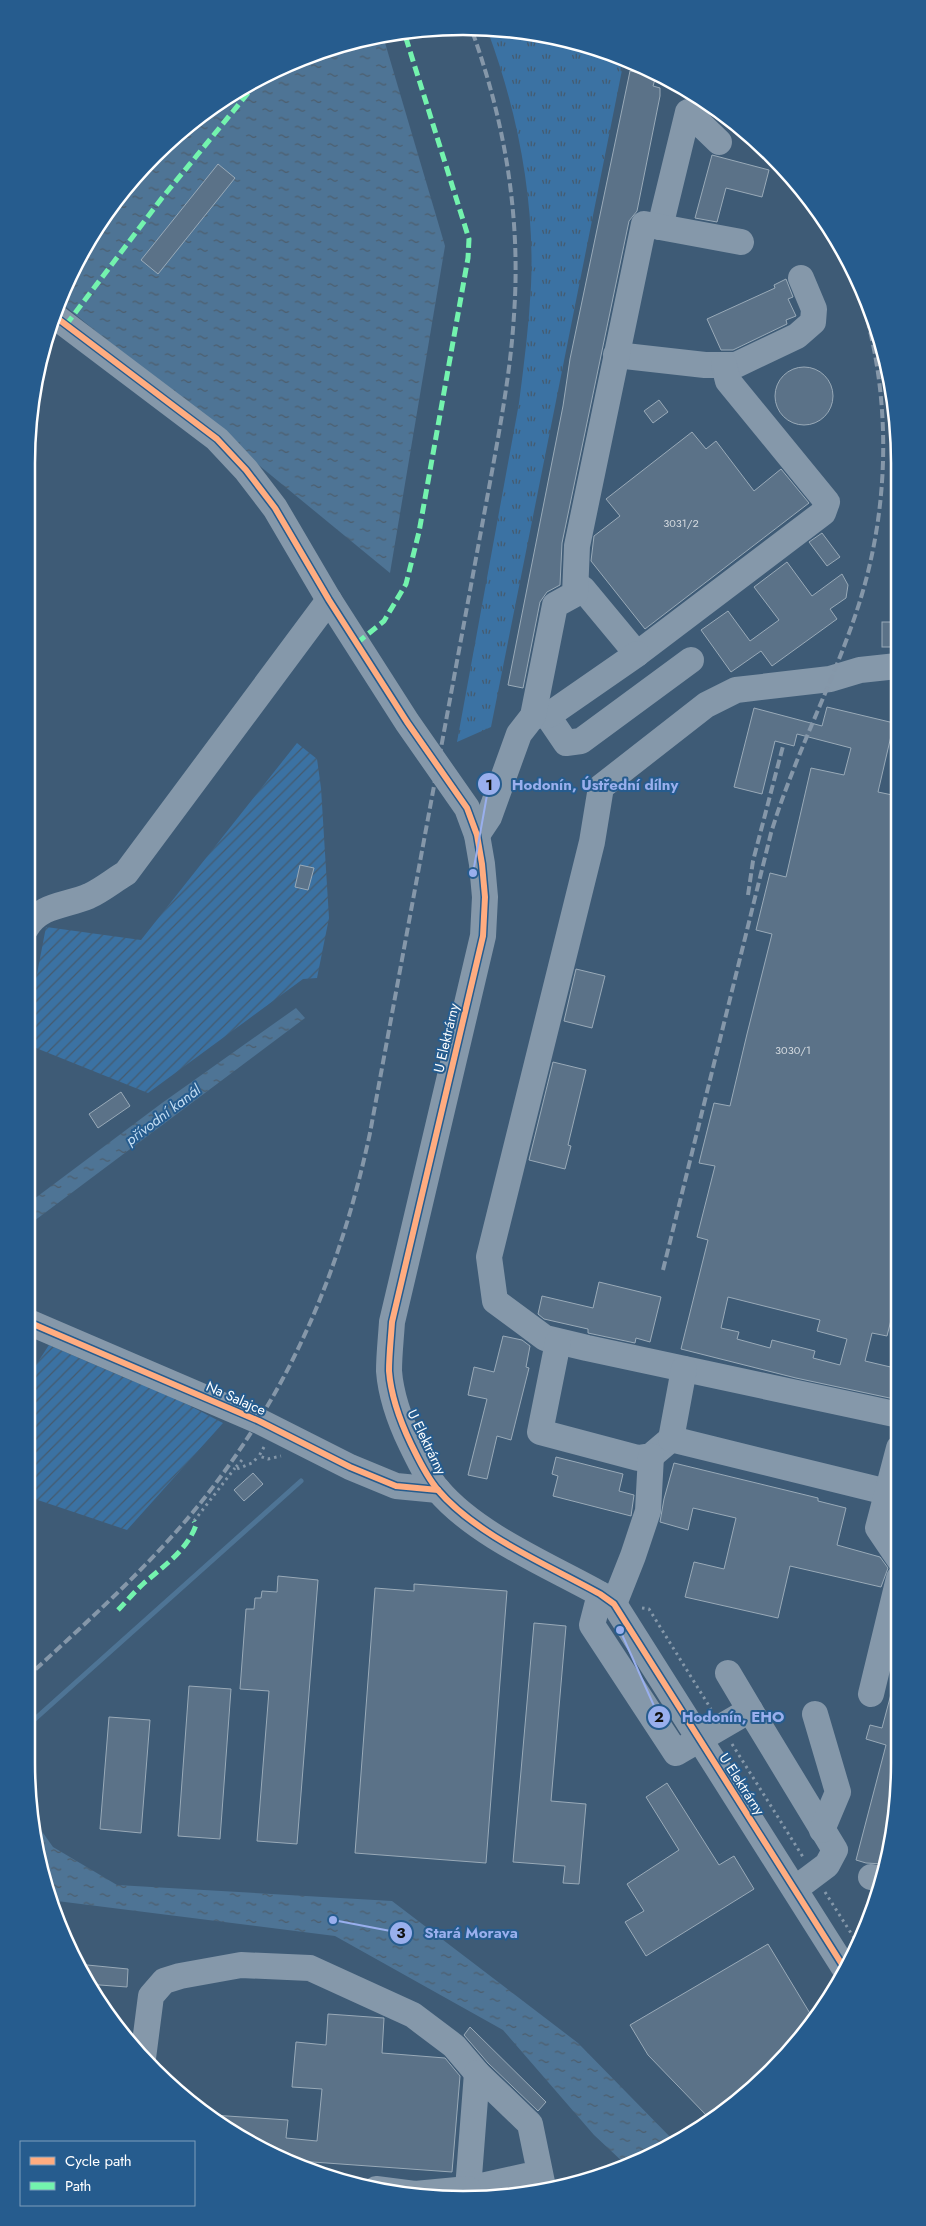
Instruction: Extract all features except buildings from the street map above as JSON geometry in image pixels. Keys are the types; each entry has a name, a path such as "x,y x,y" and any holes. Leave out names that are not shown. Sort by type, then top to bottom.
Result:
{"street":[{"path":"660,227 688,112 719,142"},
{"path":"540,716 555,605 575,594 577,546 644,224 741,242"},
{"path":"616,355 705,366 736,365 797,336 813,322 814,309 801,278"},
{"name":"U Elektrárny","path":"60,320 217,439 246,470 275,508 329,600 407,722 467,808 478,834 485,897 483,936 392,1322 389,1371 395,1403 404,1428 426,1474 438,1490 459,1511 484,1530 607,1599 699,1739 805,1882 841,1963"},
{"path":"478,834 489,817 519,734 540,716 638,654 823,513 827,502 728,381 724,365"},
{"path":"576,584 583,589 638,654"},
{"path":"35,916 40,912 80,900 126,873 329,600"},
{"path":"540,716 566,743 580,741 692,660"},
{"path":"891,667 860,670 830,679 736,690 706,704 602,787 592,842 489,1257 495,1301 545,1338 891,1413"},
{"name":"Na Salajce","path":"35,1329 259,1422 350,1467 396,1486 438,1490"},
{"path":"558,1342 540,1432 638,1458 652,1456 671,1439 684,1369"},
{"path":"671,1439 887,1492"},
{"path":"607,1599 634,1556 648,1511 652,1456"},
{"path":"891,1477 878,1528 891,1547"},
{"path":"871,1694 891,1631"},
{"path":"728,1673 835,1850 827,1865 805,1882"},
{"path":"699,1739 750,1710"},
{"path":"814,1714 838,1792 822,1830"},
{"path":"144,2049 151,1996 164,1981 180,1976 241,1965 310,1968 413,2015 454,2046 477,2073 530,2124 542,2182 447,2190"},
{"path":"468,2188 477,2073"}],"path":[{"path":"235,1468 239,1469 248,1465 259,1456"},
{"path":"194,1521 242,1460"},
{"path":"607,1599 649,1609 722,1727 805,1882 853,1938"}],"green space":[{"path":"490,36 546,43 601,58 623,66 491,727 457,742 519,403 528,330 531,286 530,220 527,188 515,123 498,59"},
{"path":"297,743 317,759 321,788 329,918 317,978 303,979 148,1093 35,1048 35,984 46,927 141,940"},
{"path":"49,1345 163,1392 223,1423 127,1530 35,1499 35,1366"}],"water":[{"path":"385,42 445,246 390,573 65,306 92,249 123,202 160,160 202,123 249,92 274,79 325,58"},
{"name":"přívodní kanál","path":"296,1008 305,1018 35,1220 35,1198 162,1103"},
{"path":"41,1829 53,1847 117,1885 392,1901 578,2043 670,2137 621,2160 594,2135 503,2030 335,1936 58,1901 43,1846"}],"waterway":[{"path":"35,1719 301,1481"}],"railway":[{"path":"35,1670 140,1571 182,1525 234,1459 262,1416 308,1327 344,1233 358,1184 370,1133 493,466 506,391 513,334 516,278 515,242 508,170 493,98 474,35"},
{"path":"663,1270 771,833 791,775 849,633 870,563 878,521 882,479 883,436 881,393 869,329"},
{"path":"748,895 753,861 783,746"}],"marked path":[{"path":"357,643 384,621 406,584 419,532 468,258 469,239 406,39"},
{"path":"66,325 162,198 249,92"},
{"path":"118,1610 187,1543 196,1525 194,1521"}],"cycle path":[{"path":"60,320 217,439 246,470 275,508 329,600 407,722 467,808 477,835 485,897 483,936 392,1322 389,1365 390,1381 397,1409 411,1444 434,1485 472,1521 514,1548 600,1594 614,1604 841,1963"},
{"path":"35,1325 259,1421 350,1467 396,1486 438,1490"}],"place":[{"name":"Hodonín, Ústřední dílny","path":"473,873"},
{"name":"Hodonín, EHO","path":"620,1630"},
{"name":"Stará Morava","path":"333,1920"}]}
